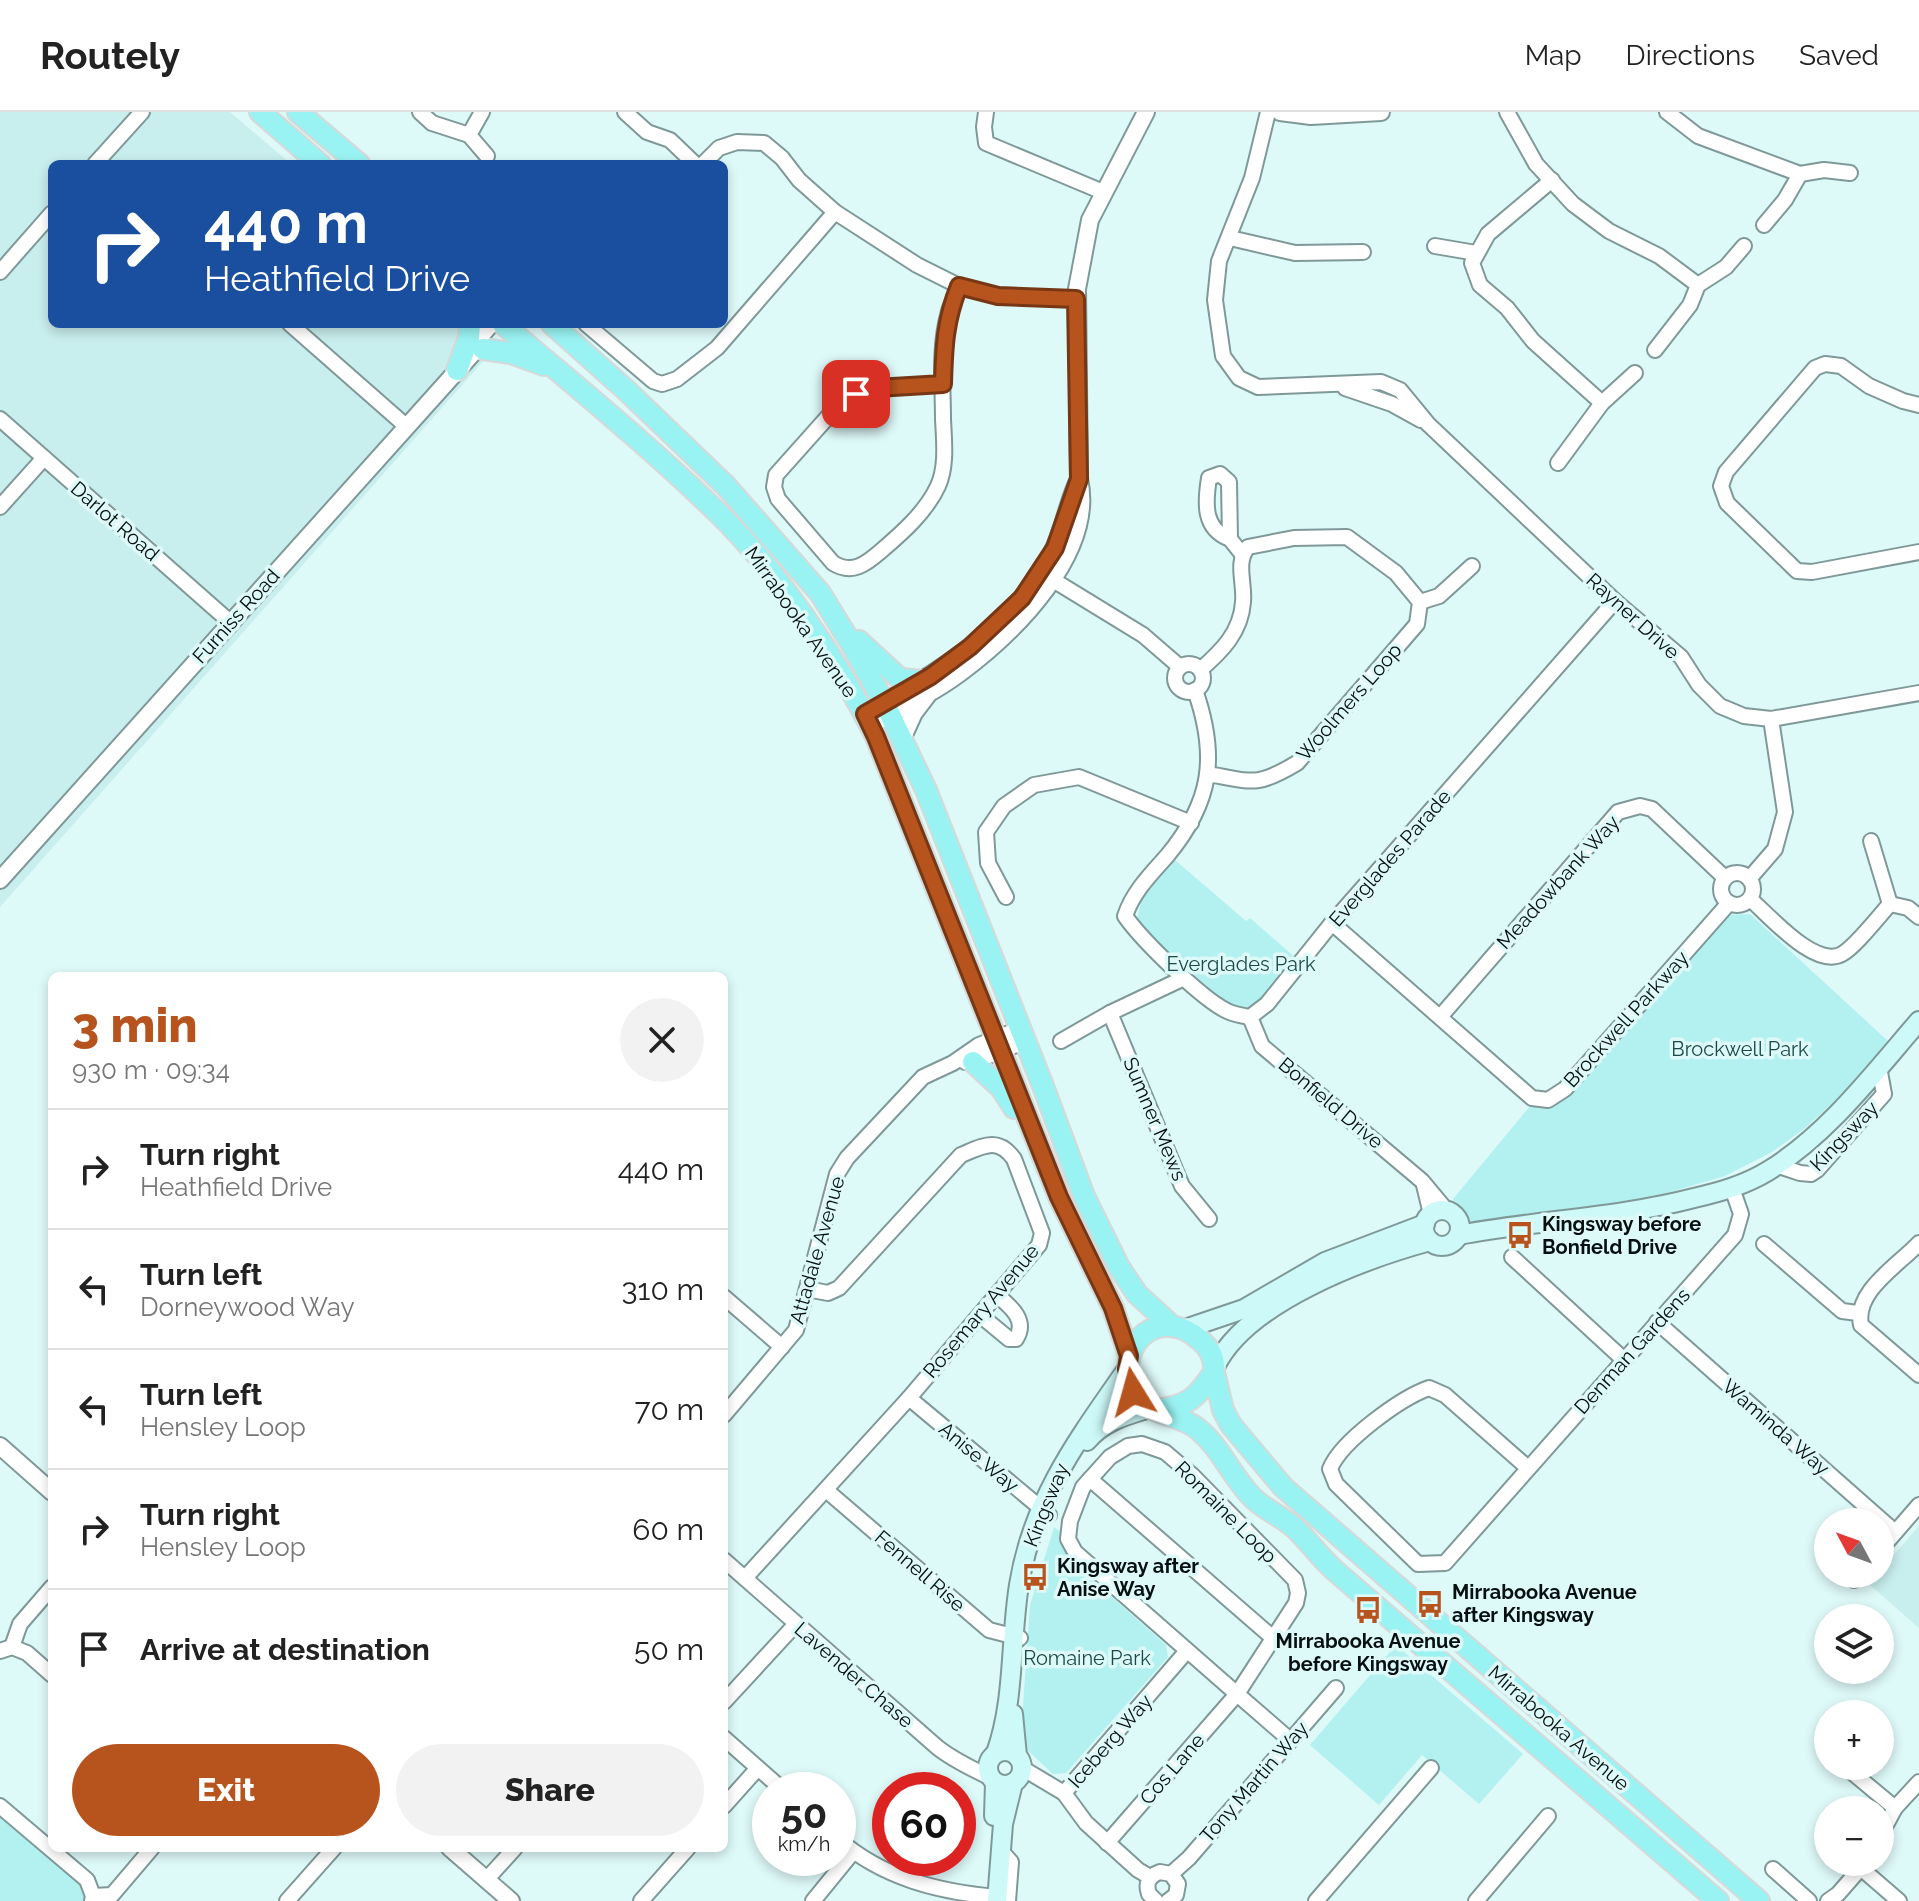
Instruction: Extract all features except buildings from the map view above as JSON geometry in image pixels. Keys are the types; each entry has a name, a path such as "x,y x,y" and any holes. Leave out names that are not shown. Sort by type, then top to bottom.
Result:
{"main road":[{"path":"260,112 315,160"},
{"path":"298,112 354,160"},
{"path":"457,370 470,328"},
{"name":"Mirrabooka Avenue","path":"509,328 716,510 785,592 841,674 868,720 1059,1197 1113,1308 1128,1362"},
{"name":"Mirrabooka Avenue","path":"556,328 726,486 820,593 887,708 926,790 1084,1196 1119,1267 1137,1294 1179,1327"},
{"path":"478,351 511,353 556,369"},
{"path":"836,619 897,676 926,686"},
{"name":"Kingsway","path":"1179,1327 1244,1309 1325,1262 1442,1224 1479,1221 1510,1229 1654,1209 1732,1188 1776,1165 1804,1144 1843,1108 1919,1021"},
{"path":"963,1062 1001,1088 1041,1152"},
{"name":"Kingsway","path":"1214,1369 1222,1352 1238,1334 1278,1305 1329,1276 1442,1224"},
{"path":"1157,1327 1179,1327 1209,1347 1214,1369 1192,1400 1175,1408 1153,1409 1133,1392 1128,1362 1135,1344 1145,1334 1157,1327"},
{"name":"Kingsway","path":"1009,1774 987,1767 1007,1713 1016,1637 1045,1512 1061,1465 1080,1434 1096,1416 1128,1362"},
{"name":"Mirrabooka Avenue","path":"1214,1369 1223,1410 1231,1425 1283,1487 1759,1901"},
{"name":"Mirrabooka Avenue","path":"1153,1409 1198,1429 1254,1499 1296,1529 1333,1569 1718,1901"},
{"name":"Kingsway","path":"1045,1512 1090,1437 1121,1417 1153,1409"},
{"name":"Kingsway","path":"996,1899 1009,1774 1016,1637"},
{"path":"993,1755 1007,1751 1009,1774"},
{"name":"Kingsway","path":"996,1899 1009,1774"}],"street":[{"path":"420,112 432,123 469,135 487,156"},
{"path":"469,135 482,112"},
{"path":"625,112 647,132 670,140 691,160"},
{"path":"986,112 986,143 1103,192"},
{"path":"868,720 926,686 1046,576 1079,479 1076,299 1090,220 1146,112"},
{"name":"Rayner Drive","path":"1268,112 1252,178 1219,261 1215,300 1223,356 1239,378 1258,387 1325,384 1368,395 1428,424 1615,601 1681,657 1699,685 1720,706 1744,716 1771,719 1919,693"},
{"path":"1280,112 1311,116 1375,113"},
{"path":"1507,112 1536,164 1573,204 1609,231 1659,256 1698,285"},
{"path":"1667,112 1698,136 1800,174 1824,170 1850,173"},
{"path":"102,160 136,114"},
{"path":"707,160 719,148 737,142 764,143 835,212 917,265 959,286 998,296 1076,299"},
{"path":"1764,225 1785,200 1800,174"},
{"path":"1552,180 1488,234 1472,263 1480,285 1507,308 1533,341 1602,403"},
{"path":"591,328 653,381 662,384 677,379 717,348 835,212"},
{"path":"0,272 48,218"},
{"path":"1230,238 1295,253 1363,252"},
{"path":"1435,246 1476,253"},
{"path":"1655,350 1690,305 1698,285 1726,267 1744,246"},
{"path":"943,384 876,388 856,394 834,410 776,475 774,487 778,499 833,563 852,569 879,553 930,500 939,484 944,463 944,339 948,314 959,286"},
{"path":"295,328 406,426"},
{"name":"Furniss Road","path":"478,351 478,339 488,328"},
{"name":"Furniss Road","path":"0,880 406,426 500,328"},
{"path":"1919,405 1869,386 1841,366 1825,364 1815,368 1726,472 1721,486 1727,503 1797,571 1812,572 1919,552"},
{"path":"1558,463 1602,403 1635,373"},
{"name":"Darlot Road","path":"0,419 230,622"},
{"path":"0,507 44,458"},
{"path":"1200,670 1226,646 1240,619 1244,587 1240,562 1248,547 1294,538 1347,537 1396,573 1420,602 1439,596 1472,566"},
{"path":"1230,539 1242,554"},
{"path":"1046,576 1143,635 1180,667"},
{"name":"Everglades Parade","path":"1250,1017 1267,1004 1332,923 1615,601"},
{"name":"Woolmers Loop","path":"1208,774 1258,782 1297,763 1417,624 1420,602"},
{"path":"1193,664 1200,670 1203,678 1195,690 1182,690 1176,683 1175,674 1180,667 1193,664"},
{"path":"902,739 926,686"},
{"path":"1195,690 1207,731 1208,774 1184,836 1131,898 1125,916 1137,933 1184,978 1229,1013 1250,1017"},
{"path":"1749,879 1775,849 1785,812 1771,719"},
{"path":"1006,897 988,863 986,832 1004,806 1034,785 1079,777 1191,823"},
{"name":"Meadowbank Way","path":"1440,1017 1618,812 1640,806 1652,809 1725,878"},
{"path":"1871,841 1890,904"},
{"path":"1736,873 1749,879 1753,891 1750,899 1741,904 1729,903 1721,890 1725,878 1736,873"},
{"path":"1750,899 1814,955 1828,959 1843,954 1890,904"},
{"name":"Brockwell Parkway","path":"1332,923 1532,1098 1548,1100 1565,1089 1729,903"},
{"path":"1890,904 1908,908 1919,917"},
{"path":"1061,1041 1110,1013 1184,978"},
{"name":"Sumner Mews","path":"1110,1013 1182,1186 1209,1219"},
{"name":"Bonfield Drive","path":"1250,1017 1262,1046 1422,1181 1442,1224"},
{"name":"Attadale Avenue","path":"728,1410 796,1330 837,1174 847,1158 932,1071 963,1062 1022,1036"},
{"name":"Kingsway","path":"1776,1165 1800,1173 1811,1174 1817,1170 1884,1094 1879,1067"},
{"name":"Rosemary Avenue","path":"745,1578 909,1398 1039,1245 1042,1233 1014,1159 1007,1149 984,1145 955,1160 839,1288 828,1293 807,1289"},
{"name":"Denman Gardens","path":"1528,1468 1445,1395 1429,1388 1415,1393 1353,1438 1335,1458 1330,1469 1336,1484 1418,1564 1445,1563 1735,1235 1741,1214 1732,1188"},
{"path":"1919,1243 1865,1297 1858,1313 1861,1325 1919,1375"},
{"path":"1764,1244 1842,1311 1858,1313"},
{"path":"1512,1257 1623,1359"},
{"path":"980,1315 1009,1339 1016,1339 1020,1322 1014,1310 997,1295"},
{"path":"728,1300 782,1347"},
{"name":"Waminda Way","path":"1657,1322 1895,1532"},
{"name":"Anise Way","path":"909,1398 1045,1512"},
{"name":"Romaine Loop","path":"1237,1694 1296,1603 1298,1593 1295,1580 1192,1475 1165,1452 1142,1444 1128,1446 1110,1457 1083,1487 1070,1521 1068,1539 1075,1552 1186,1652 1290,1740"},
{"path":"0,1446 48,1488"},
{"path":"1090,1479 1273,1638"},
{"name":"Fennell Rise","path":"826,1490 989,1630 1016,1637"},
{"path":"1895,1532 1919,1505"},
{"name":"Lavender Chase","path":"728,1563 795,1625 953,1759 1047,1783 1064,1793"},
{"path":"48,1592 20,1624 6,1649 27,1653 48,1671"},
{"path":"728,1698 795,1625"},
{"name":"Iceberg Way","path":"1064,1793 1186,1652"},
{"name":"Tony Martin Way","path":"1171,1874 1189,1858 1336,1688"},
{"name":"Cos Lane","path":"1107,1843 1237,1694"},
{"path":"728,1742 763,1772"},
{"path":"968,1764 976,1764 993,1755"},
{"path":"728,1802 758,1768"},
{"path":"1316,1901 1431,1768"},
{"path":"1861,1780 1895,1808 1919,1782"},
{"path":"1064,1793 1086,1823 1150,1877"},
{"path":"0,1806 48,1847"},
{"path":"1476,1901 1548,1816"},
{"path":"54,1852 87,1880 93,1898 112,1895 149,1852"},
{"path":"287,1901 330,1852"},
{"path":"454,1852 511,1901"},
{"path":"486,1880 511,1852"},
{"path":"641,1901 684,1852"},
{"path":"856,1854 898,1877 942,1890 996,1899"},
{"path":"1773,1869 1809,1901"},
{"path":"1153,1900 1147,1889 1150,1877 1160,1872 1171,1874 1178,1884 1176,1899"},
{"path":"813,1901 833,1876"},
{"path":"1828,1901 1854,1876"},
{"path":"1875,1876 1899,1901"}],"shaded area":[{"path":"0,112 230,112 286,160 48,160 48,328 466,328 485,359 0,907"},
{"path":"1919,1526 1919,1628 1874,1588 1894,1588 1894,1555"}],"green space":[{"name":"Everglades Park","path":"1175,860 1246,921 1250,918 1297,959 1265,1000 1251,1011 1231,1008 1188,974 1141,930 1137,919 1142,898"},
{"name":"Brockwell Park","path":"1750,914 1889,1042 1834,1102 1772,1152 1725,1176 1650,1198 1510,1229 1466,1220 1453,1199 1536,1099 1548,1100 1727,915"},
{"name":"Romaine Park","path":"1054,1527 1064,1535 1080,1569 1166,1645 1168,1657 1066,1773 1053,1774 1025,1748 1022,1721 1030,1605"},
{"path":"1396,1645 1523,1754 1479,1804 1422,1755 1379,1805 1310,1745"},
{"path":"0,1811 79,1881 86,1901 0,1901"}],"place":[{"name":"Kingsway before Bonfield Drive","path":"1520,1235"},
{"name":"Kingsway after Anise Way","path":"1035,1577"},
{"name":"Mirrabooka Avenue after Kingsway","path":"1430,1604"},
{"name":"Mirrabooka Avenue before Kingsway","path":"1368,1610"}],"route":[{"path":"856,394 876,388 943,384 948,314 959,286 998,296 1076,299 1079,479 1055,548 1022,598 970,647 931,676 865,714 1059,1197 1113,1308 1129,1356 1127,1369 1133,1392"}]}
